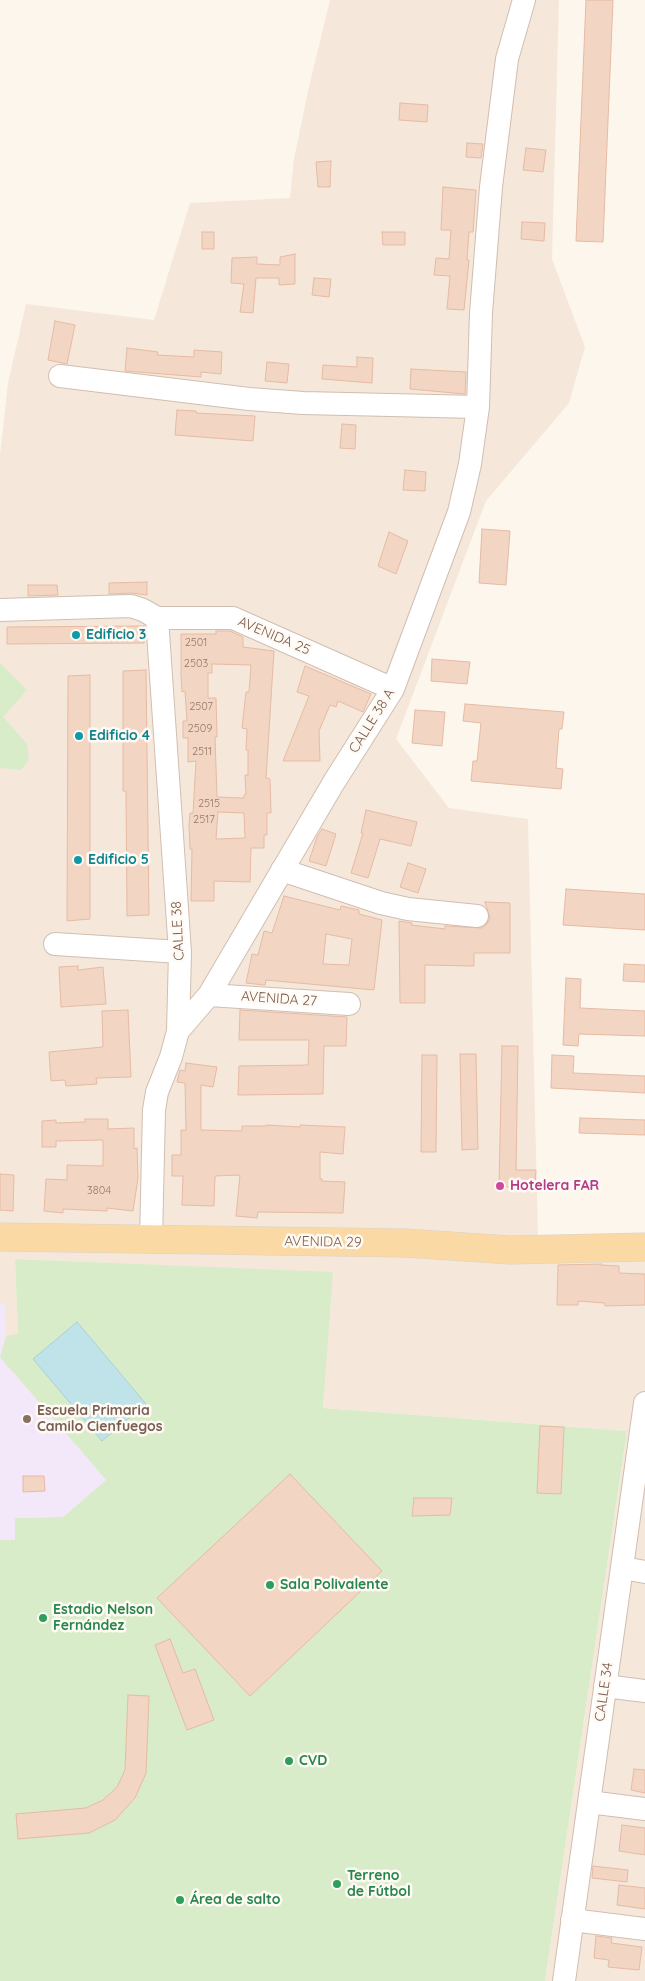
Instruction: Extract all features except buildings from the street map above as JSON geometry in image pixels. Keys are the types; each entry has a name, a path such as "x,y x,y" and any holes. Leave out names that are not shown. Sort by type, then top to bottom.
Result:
{"main road":[{"name":"AVENIDA 29","path":"0,1237 405,1243 510,1250 645,1247"}],"street":[{"name":"CALLE 38 A","path":"178,1031 209,995 334,782 394,689 459,512 470,464 478,407 481,313 491,187 507,59 524,0"},
{"path":"60,376 249,399 303,403 478,407"},
{"name":"AVENIDA 25","path":"0,610 131,606 157,618 232,618 394,689"},
{"name":"CALLE 38","path":"151,1240 156,1101 157,1092 171,1057 178,1031 180,952 157,618"},
{"path":"282,870 381,903 408,909 477,916"},
{"path":"55,944 180,952"},
{"name":"AVENIDA 27","path":"209,995 349,1004"},
{"name":"CALLE 34","path":"564,1981 622,1568 641,1454 645,1403"},
{"path":"622,1568 645,1572"},
{"path":"605,1686 645,1691"},
{"path":"589,1802 645,1809"},
{"path":"572,1920 645,1929"}],"shaded area":[{"path":"330,0 559,0 552,259 585,347 569,403 486,501 396,739 449,808 528,819 538,1238 645,1242 645,1981 545,1981 627,1431 323,1408 332,1273 15,1259 18,1334 0,1540 0,455 8,383 26,304 154,320 190,203 290,198 294,159"},
{"path":"0,1304 5,1304 6,1336 0,1357"},
{"name":"Escuela Primaria Camilo Cienfuegos","path":"0,1357 106,1480 63,1517 15,1518 15,1540 0,1540"}],"green space":[{"path":"0,663 27,690 3,717 27,744 29,759 21,770 0,768"},
{"name":"CVD","path":"15,1259 333,1272 323,1408 627,1431 545,1981 0,1981 0,1540 15,1540 15,1518 63,1517 106,1480 0,1357 6,1336 18,1334"}],"water":[{"path":"77,1322 146,1404 102,1441 33,1359"}],"place":[{"name":"Edificio 3","path":"76,635"},
{"name":"Edificio 4","path":"79,736"},
{"name":"Edificio 5","path":"78,860"},
{"name":"Hotelera FAR","path":"500,1186"},
{"name":"Escuela Primaria Camilo Cienfuegos","path":"27,1419"},
{"name":"Sala Polivalente","path":"270,1585"},
{"name":"Estadio Nelson Fernández","path":"43,1618"},
{"name":"CVD","path":"289,1761"},
{"name":"Terreno de Fútbol","path":"337,1884"},
{"name":"Área de salto","path":"180,1900"}]}
